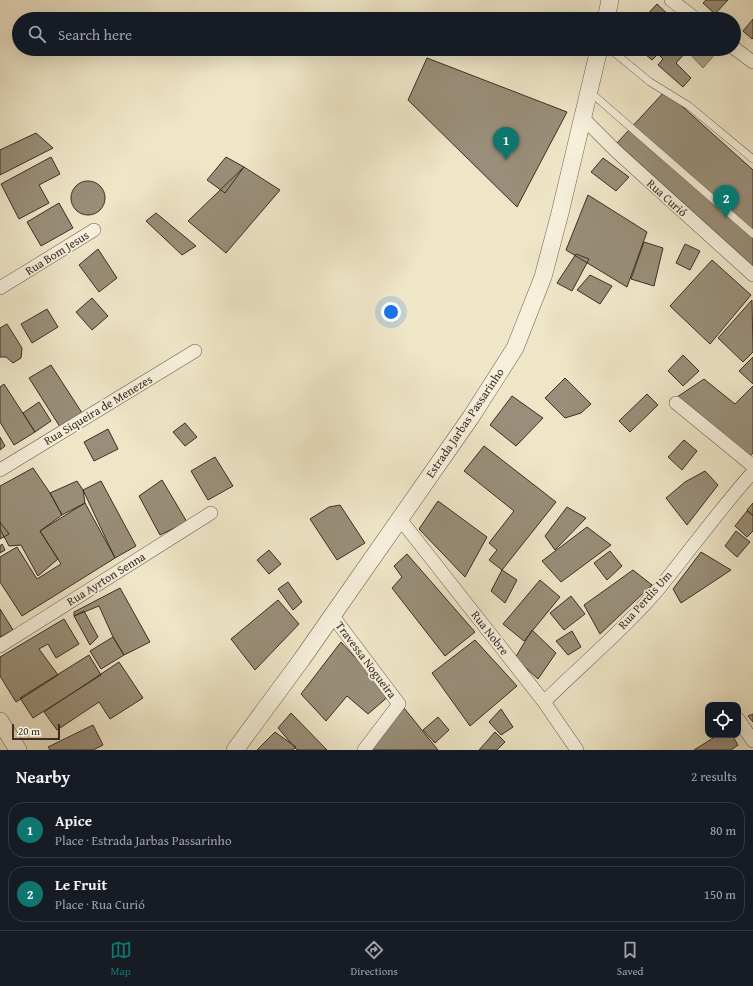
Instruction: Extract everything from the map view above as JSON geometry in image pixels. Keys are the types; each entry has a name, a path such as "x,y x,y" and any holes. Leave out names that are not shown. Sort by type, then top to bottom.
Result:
{"street":[{"path":"607,12 610,0"},
{"path":"671,0 687,12"},
{"path":"741,53 753,62"},
{"name":"Estrada Jarbas Passarinho","path":"235,750 400,519 471,417 515,348 543,277 597,56"},
{"name":"Rua Curió","path":"583,118 638,172 753,276"},
{"name":"Rua Bom Jesus","path":"0,288 94,230"},
{"name":"Rua Siqueira de Menezes","path":"0,470 195,351"},
{"path":"676,403 753,466"},
{"name":"Rua Perdis Um","path":"544,702 621,628 661,586 721,508 753,472"},
{"name":"Rua Ayrton Senna","path":"0,646 211,513"},
{"name":"Rua Nobre","path":"400,519 544,702 577,750"},
{"name":"Travessa Nogueira","path":"332,615 399,704 364,750"},
{"path":"0,721 18,750"},
{"path":"741,723 753,741"}],"lane":[{"path":"618,56 650,82 689,106 753,159"},
{"path":"589,91 753,234"}],"shaded area":[{"path":"692,56 714,56 703,68"}],"building":[{"path":"706,0 728,0 717,12 713,12 703,3"},
{"path":"657,4 666,12 650,12"},
{"path":"753,19 753,38 752,39 743,31"},
{"path":"647,56 656,56 652,60"},
{"path":"660,56 682,56 676,63 691,78 683,87 658,65 663,59"},
{"path":"427,58 567,112 517,207 408,100"},
{"path":"665,91 753,170 753,266 617,143"},
{"path":"36,133 53,148 0,175 0,150"},
{"path":"51,157 60,174 39,185 49,203 19,219 1,184"},
{"path":"226,157 244,167 225,193 207,180"},
{"path":"603,158 629,177 616,191 591,172"},
{"path":"244,167 280,190 226,253 188,221"},
{"path":"85,181 91,181 95,182 102,188 105,198 104,205 98,212 91,215 85,215 81,214 74,208 71,201 71,195 72,191 78,184"},
{"path":"588,195 647,232 627,287 566,250"},
{"path":"59,203 73,228 41,246 27,222"},
{"path":"156,213 196,246 182,255 146,221"},
{"path":"644,242 663,248 654,286 631,279"},
{"path":"685,244 700,251 690,270 676,263"},
{"path":"98,249 117,278 99,292 79,265"},
{"path":"576,254 589,259 572,291 557,283"},
{"path":"712,260 751,295 710,344 670,306"},
{"path":"590,275 612,286 600,304 577,290"},
{"path":"92,298 108,316 92,330 76,312"},
{"path":"752,300 753,352 743,362 718,338"},
{"path":"47,309 58,327 32,343 21,324"},
{"path":"7,324 22,348 21,358 13,363 6,357 0,357 0,328"},
{"path":"683,355 699,371 683,386 668,371"},
{"path":"753,357 753,384 739,371"},
{"path":"51,365 84,416 62,430 29,378"},
{"path":"565,378 591,404 581,413 565,418 545,398"},
{"path":"704,379 735,404 753,386 753,453 746,461 677,397"},
{"path":"4,384 35,432 14,445 0,422 0,387"},
{"path":"647,394 658,405 630,432 619,421"},
{"path":"512,396 543,418 516,446 490,425"},
{"path":"39,402 51,421 35,432 23,413"},
{"path":"185,423 197,437 185,446 173,432"},
{"path":"108,429 118,449 94,461 84,442"},
{"path":"0,437 5,446 0,450"},
{"path":"684,440 697,451 682,470 668,457"},
{"path":"484,446 556,502 502,570 489,560 497,550 489,543 514,511 464,471"},
{"path":"215,457 233,486 208,500 191,471"},
{"path":"33,468 50,493 62,515 40,531 58,559 38,576 21,545 9,546 0,529 0,486"},
{"path":"705,471 718,485 687,525 666,498 685,482"},
{"path":"162,480 187,522 160,535 139,496"},
{"path":"77,481 83,490 85,503 62,515 50,493"},
{"path":"101,481 136,546 115,558 83,490"},
{"path":"438,501 487,537 465,577 419,529"},
{"path":"85,503 115,558 22,616 0,582 0,557 17,547 37,579 61,564 40,531"},
{"path":"753,503 753,515 747,510"},
{"path":"340,505 365,543 337,560 310,519 329,507"},
{"path":"567,507 586,518 555,550 545,536"},
{"path":"747,511 753,516 753,531 747,537 735,526"},
{"path":"0,522 9,534 0,539"},
{"path":"587,527 611,545 561,582 542,561"},
{"path":"736,531 750,542 737,557 725,546"},
{"path":"2,544 5,550 0,553 0,546"},
{"path":"269,550 281,564 269,574 257,560"},
{"path":"610,551 622,566 607,580 594,563"},
{"path":"701,552 731,570 681,603 673,589"},
{"path":"407,554 475,632 445,656 392,588 402,577 394,566"},
{"path":"502,570 517,580 505,603 491,591"},
{"path":"633,570 652,585 600,634 584,605"},
{"path":"540,580 560,597 524,641 503,624"},
{"path":"288,582 302,602 293,610 278,589"},
{"path":"120,588 150,642 124,655 113,637 99,606 74,616 74,612"},
{"path":"571,596 585,614 564,630 550,613"},
{"path":"278,600 299,624 255,670 231,639"},
{"path":"0,609 13,630 0,637"},
{"path":"84,611 98,637 90,645 74,616"},
{"path":"64,619 79,644 56,658 48,644 39,649 58,675 16,702 0,676 0,657"},
{"path":"532,630 556,653 538,679 515,658"},
{"path":"572,631 581,647 568,655 556,641"},
{"path":"113,637 124,655 101,669 90,651"},
{"path":"475,640 517,686 470,726 432,673"},
{"path":"341,642 390,695 368,714 347,696 326,721 301,694"},
{"path":"89,655 101,675 33,718 20,698"},
{"path":"119,662 143,698 110,719 99,702 57,730 44,712"},
{"path":"404,708 438,750 370,750"},
{"path":"501,709 513,727 501,735 489,722"},
{"path":"291,713 327,750 297,750 278,728"},
{"path":"753,714 753,722 748,716"},
{"path":"438,717 449,730 435,743 423,730"},
{"path":"93,725 103,745 93,750 50,750 48,747"},
{"path":"275,732 296,747 293,750 257,750"},
{"path":"495,732 505,742 497,750 479,750"},
{"path":"713,738 734,738 738,745 731,750 694,750"}],"place":[{"name":"Apice","path":"506,160"},
{"name":"Le Fruit","path":"726,218"}]}
